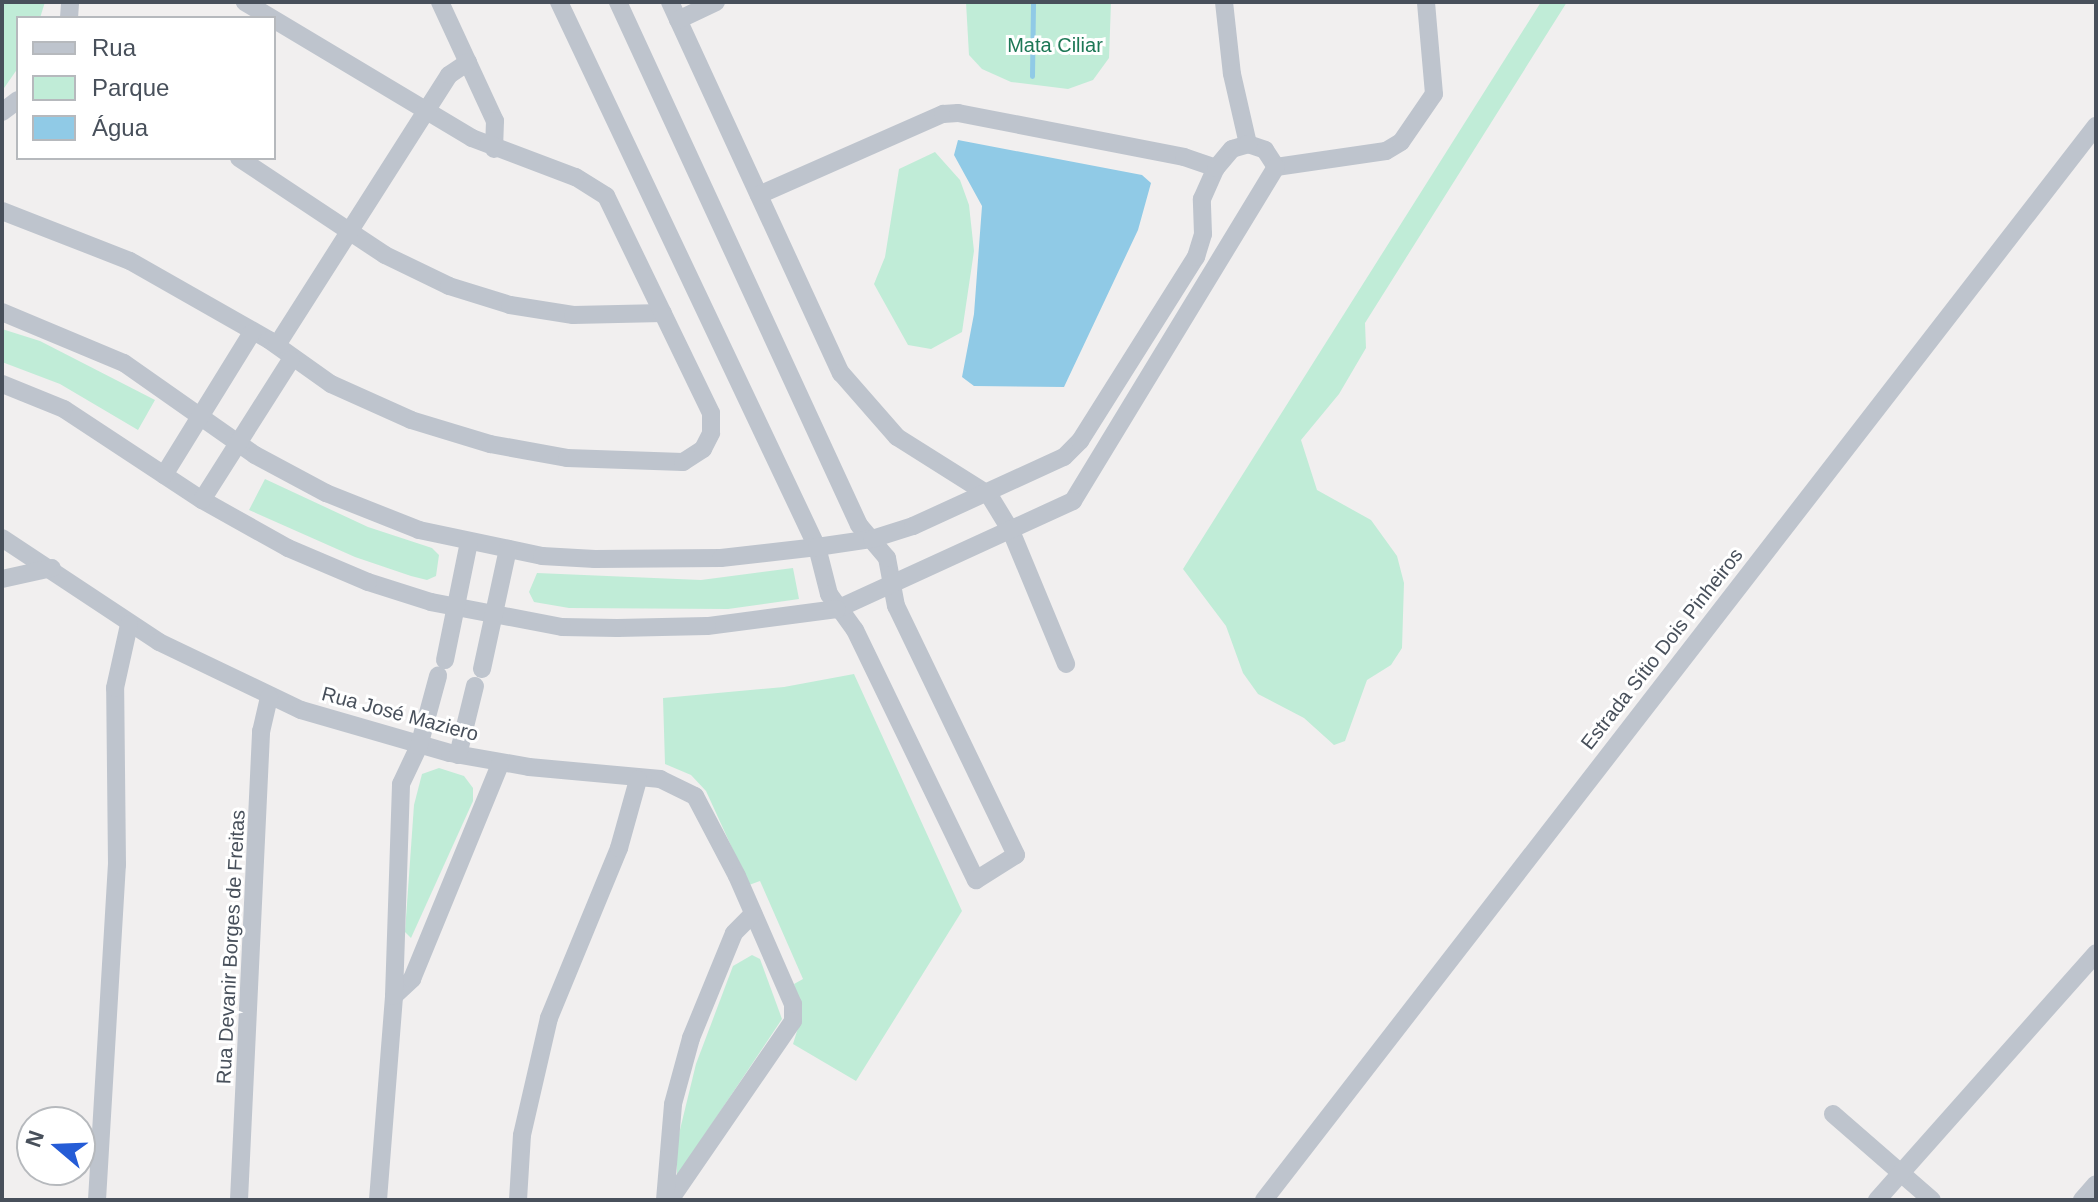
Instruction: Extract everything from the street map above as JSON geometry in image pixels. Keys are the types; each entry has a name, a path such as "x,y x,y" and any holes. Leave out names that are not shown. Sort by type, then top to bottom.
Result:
{"street":[{"path":"245,2 271,16"},
{"path":"440,2 495,121 494,149"},
{"path":"559,2 817,547 822,579 837,609 855,630 976,880 1016,855 890,588 887,558 859,525 618,2"},
{"path":"670,2 854,391 897,437 989,495 1011,531 1066,664"},
{"path":"678,20 716,2"},
{"path":"1224,2 1232,74 1248,144"},
{"path":"1276,167 1386,151 1401,142 1432,102 1436,87 1426,2"},
{"path":"2,211 130,261 251,334 277,345 291,360 370,403 490,444 605,461 683,462 703,449 712,423 606,196 575,177 494,149 425,112 327,47 276,19"},
{"path":"277,345 449,75 468,62"},
{"path":"759,195 943,114 958,113 1184,157 1216,168"},
{"name":"Estrada Sítio Dois Pinheiros","path":"1264,1200 2096,126"},
{"path":"2,312 124,363 235,443 294,477 385,519 469,542 542,556 660,561 817,547 872,539 989,495 1058,461 1080,441 1196,257 1202,199 1216,168 1232,149 1248,144 1265,150 1276,167"},
{"path":"242,160 349,231 420,273 510,305 598,316 663,313"},
{"path":"2,384 64,409 202,500 326,566 455,607 495,617 562,627 662,628 837,609 890,588 1073,501 1276,167"},
{"path":"164,475 251,334"},
{"path":"202,500 235,443 291,360"},
{"name":"Rua José Maziero","path":"2,538 52,568 129,625 269,697 419,746 500,764 676,783 695,796 793,1004 793,1021 668,1200"},
{"path":"378,1200 394,996 401,784 419,746 441,668 469,542"},
{"path":"458,755 495,617 508,549"},
{"path":"2,579 52,568"},
{"path":"97,1200 117,865 115,688 129,625"},
{"name":"Rua Devanir Borges de Freitas","path":"239,1200 261,732 269,697"},
{"path":"394,996 412,979 500,764"},
{"path":"518,1200 522,1135 549,1018 619,848 638,780"},
{"path":"668,1200 673,1104 691,1038 734,933 753,914"},
{"path":"1877,1200 2096,953"},
{"path":"1833,1114 1932,1200"},
{"path":"2082,1200 2096,1184"}],"green space":[{"path":"2,2 45,2 41,16 16,16 16,71 2,91"},
{"name":"Mata Ciliar","path":"966,2 1111,2 1109,58 1093,80 1068,89 1011,82 982,69 969,55"},
{"path":"1541,2 1567,2 1365,323 1366,348 1339,394 1301,440 1317,490 1371,520 1397,556 1404,583 1402,648 1391,665 1367,680 1345,741 1334,745 1304,718 1258,694 1243,673 1226,626 1183,569"},
{"path":"935,152 960,180 969,205 974,251 962,332 931,349 908,345 874,284 885,257 899,169"},
{"path":"2,329 40,341 155,400 138,430 60,384 2,362"},
{"path":"265,479 368,527 432,548 439,555 436,576 427,580 355,557 249,510"},
{"path":"793,568 799,599 728,609 569,608 534,602 529,592 537,573 701,580"},
{"path":"854,674 962,911 856,1081 793,1044 802,1015 794,984 803,979 760,881 749,885 706,791 691,775 665,764 663,698 784,687"},
{"path":"439,768 464,776 473,788 473,801 411,938 405,932 414,805 422,774"},
{"path":"752,955 760,959 782,1019 677,1176 677,1142 696,1064 733,966"}],"water":[{"path":"958,140 1142,175 1151,183 1138,230 1064,387 974,386 962,377 974,314 982,206 954,155"}],"waterway":[{"path":"1032,76 1033,2"}]}
